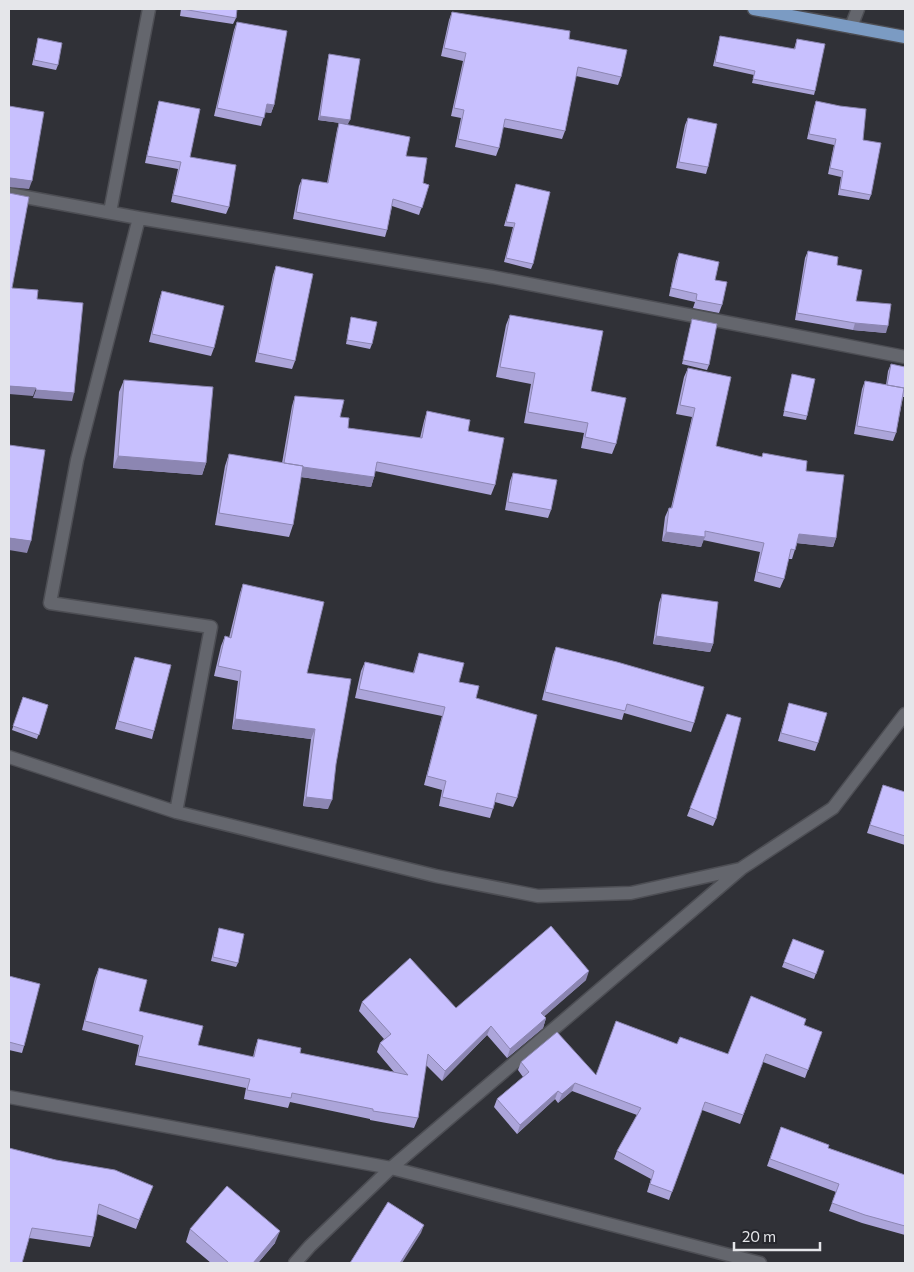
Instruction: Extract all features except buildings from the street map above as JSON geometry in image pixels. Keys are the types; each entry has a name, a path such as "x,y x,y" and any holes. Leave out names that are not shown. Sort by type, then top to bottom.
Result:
{"main road":[{"path":"754,9 905,37"}],"street":[{"path":"110,212 149,9"},
{"path":"851,27 858,9"},
{"path":"9,194 139,218 493,277 905,357"},
{"path":"139,218 77,460 50,603 211,627 176,812"},
{"path":"295,1263 310,1246 391,1168 742,868 833,808 905,714"},
{"path":"9,757 176,812 436,876 538,896 631,893 742,868"},
{"path":"9,1097 391,1168 760,1263"}]}
